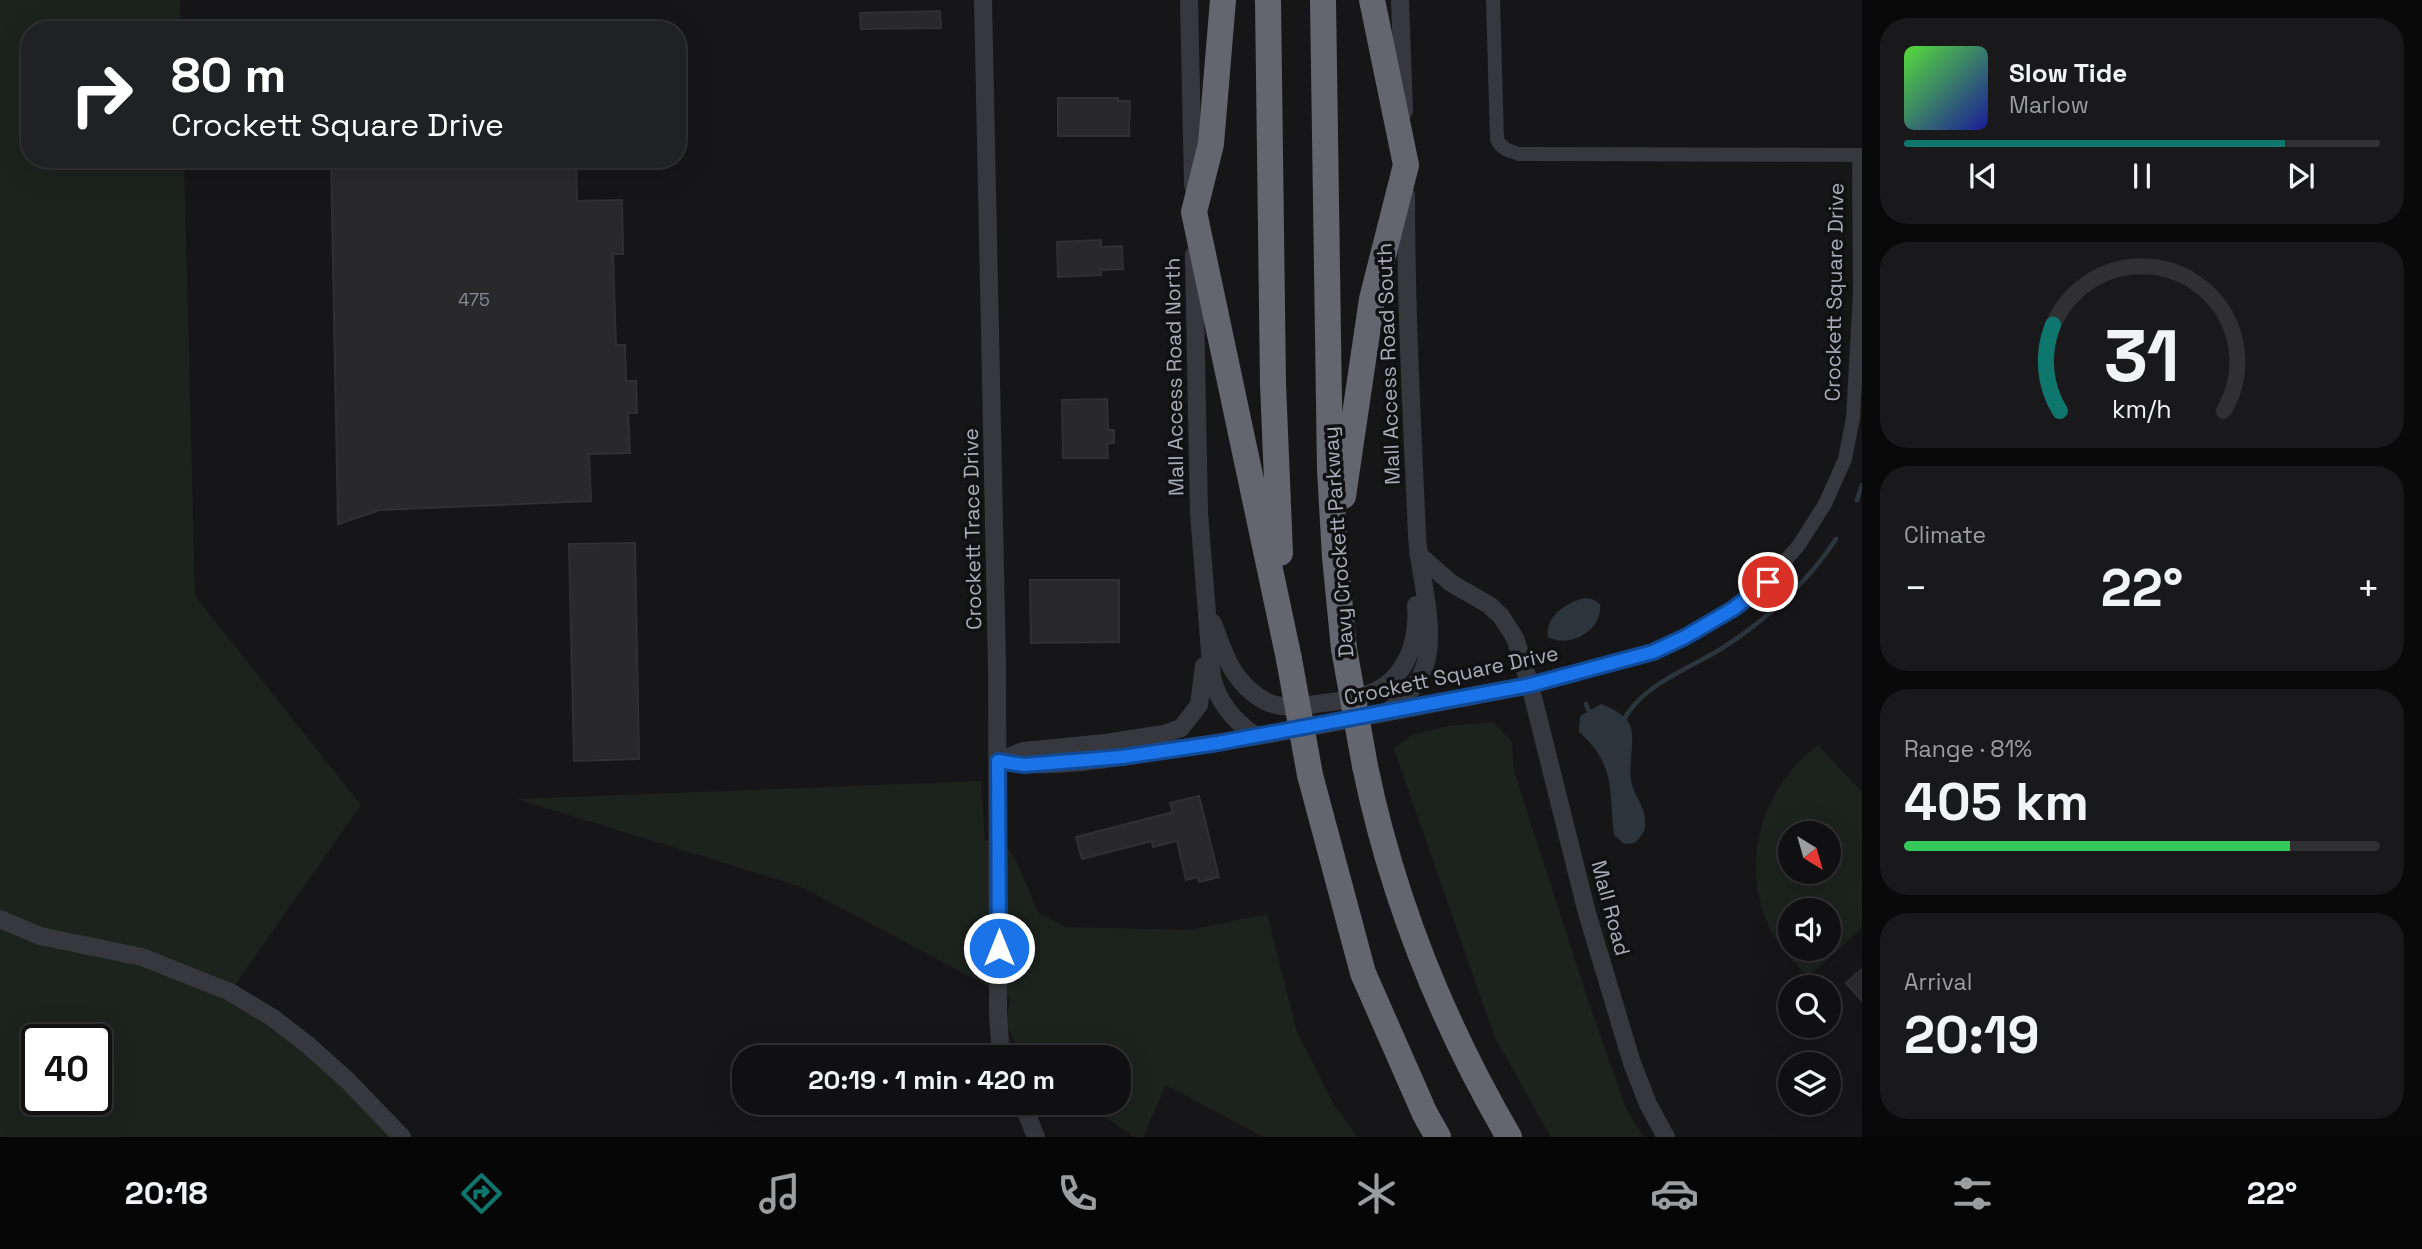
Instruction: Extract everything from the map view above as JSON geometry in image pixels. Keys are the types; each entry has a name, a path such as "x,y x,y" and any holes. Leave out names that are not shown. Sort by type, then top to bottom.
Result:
{"highway":[{"path":"1223,0 1211,144 1194,212 1289,659 1310,775 1363,973 1425,1114 1438,1137"},
{"path":"1268,0 1273,384 1278,528 1289,659"},
{"name":"Davy Crockett Parkway","path":"1323,0 1328,378 1335,557 1344,649 1365,766 1383,842 1417,944 1478,1083 1510,1137"},
{"path":"1335,557 1372,299 1406,165 1372,0"}],"street":[{"name":"Crockett Trace Drive","path":"983,0 992,355 998,761 998,1014 1001,1045"},
{"name":"Mall Access Road North","path":"1189,0 1197,456 1204,597 1214,688 1235,719 1256,736"},
{"name":"Mall Access Road South","path":"1388,711 1414,690 1428,652 1428,612 1418,554 1406,300 1406,165 1400,0"},
{"path":"1493,0 1497,139 1503,148 1510,152 1861,155"},
{"name":"Crockett Square Drive","path":"998,761 1024,765 1058,764 1135,755 1256,736 1530,685 1653,652 1733,609 1768,582 1799,545 1825,504 1845,459 1853,418 1860,295 1861,155"},
{"path":"1204,597 1233,673 1242,684 1265,701 1291,707 1367,695 1400,673 1413,645 1417,618 1415,586 1418,554"},
{"name":"Mall Road","path":"1418,554 1451,583 1489,605 1501,616 1515,638 1530,685 1587,913 1632,1063 1648,1104 1666,1137"},
{"path":"998,761 1023,751 1106,743 1164,734 1181,728 1199,705 1202,694 1204,597"},
{"path":"0,919 40,936 142,957 230,992 273,1018 308,1045 402,1137"},
{"path":"1027,1115 1036,1137"}],"shaded area":[{"path":"0,0 180,0 181,21 21,21 21,168 184,168 195,596 361,805 230,992 273,1018 402,1137 0,1137"},
{"path":"1584,598 1600,604 1600,613 1591,629 1566,641 1548,637 1553,617 1570,603"},
{"path":"1601,704 1625,718 1632,731 1631,778 1645,819 1642,835 1635,843 1624,844 1614,835 1609,779 1605,767 1591,744 1579,732 1580,716"},
{"path":"1493,722 1512,742 1514,771 1593,1015 1627,1111 1644,1137 1551,1137 1495,1038 1394,749 1412,735 1447,726"},
{"path":"1818,745 1862,792 1862,928 1841,947 1841,898 1778,898 1778,942 1766,920 1756,872 1757,847 1771,801 1799,761"},
{"path":"981,781 985,841 999,839 1014,856 1038,912 1065,927 1189,930 1267,914 1297,1032 1334,1105 1358,1137 1263,1137 1166,1085 1143,1137 1134,1137 1102,1115 1131,1115 1131,1045 1016,1045 1006,1024 1010,998 802,887 517,799"},
{"path":"1793,961 1826,961 1810,975 1806,975"}],"building":[{"path":"940,11 941,28 861,29 860,13"},
{"path":"1058,98 1118,98 1118,101 1130,101 1129,136 1058,136"},
{"path":"331,168 576,168 577,201 622,200 623,254 613,254 616,345 625,345 626,381 636,381 637,413 628,413 630,453 589,454 591,501 380,510 338,524"},
{"path":"1101,240 1101,247 1122,246 1123,269 1101,270 1101,275 1058,277 1057,242"},
{"path":"1107,399 1108,430 1114,430 1114,443 1107,444 1108,458 1063,458 1062,400"},
{"path":"635,543 639,759 574,761 569,544"},
{"path":"1030,580 1119,580 1119,642 1031,643"},
{"path":"1199,796 1219,877 1199,882 1197,877 1186,880 1177,841 1153,847 1152,841 1082,859 1076,837 1173,812 1170,803"},
{"path":"1862,969 1862,1001 1846,983"}],"waterway":[{"path":"1857,500 1862,485"},
{"path":"1622,723 1630,709 1654,688 1724,647 1771,612 1800,585 1836,539"},
{"path":"1586,704 1590,714"}],"route":[{"path":"999,948 998,761 1024,765 1058,764 1122,757 1218,743 1530,685 1653,652 1733,609 1768,582"}]}
